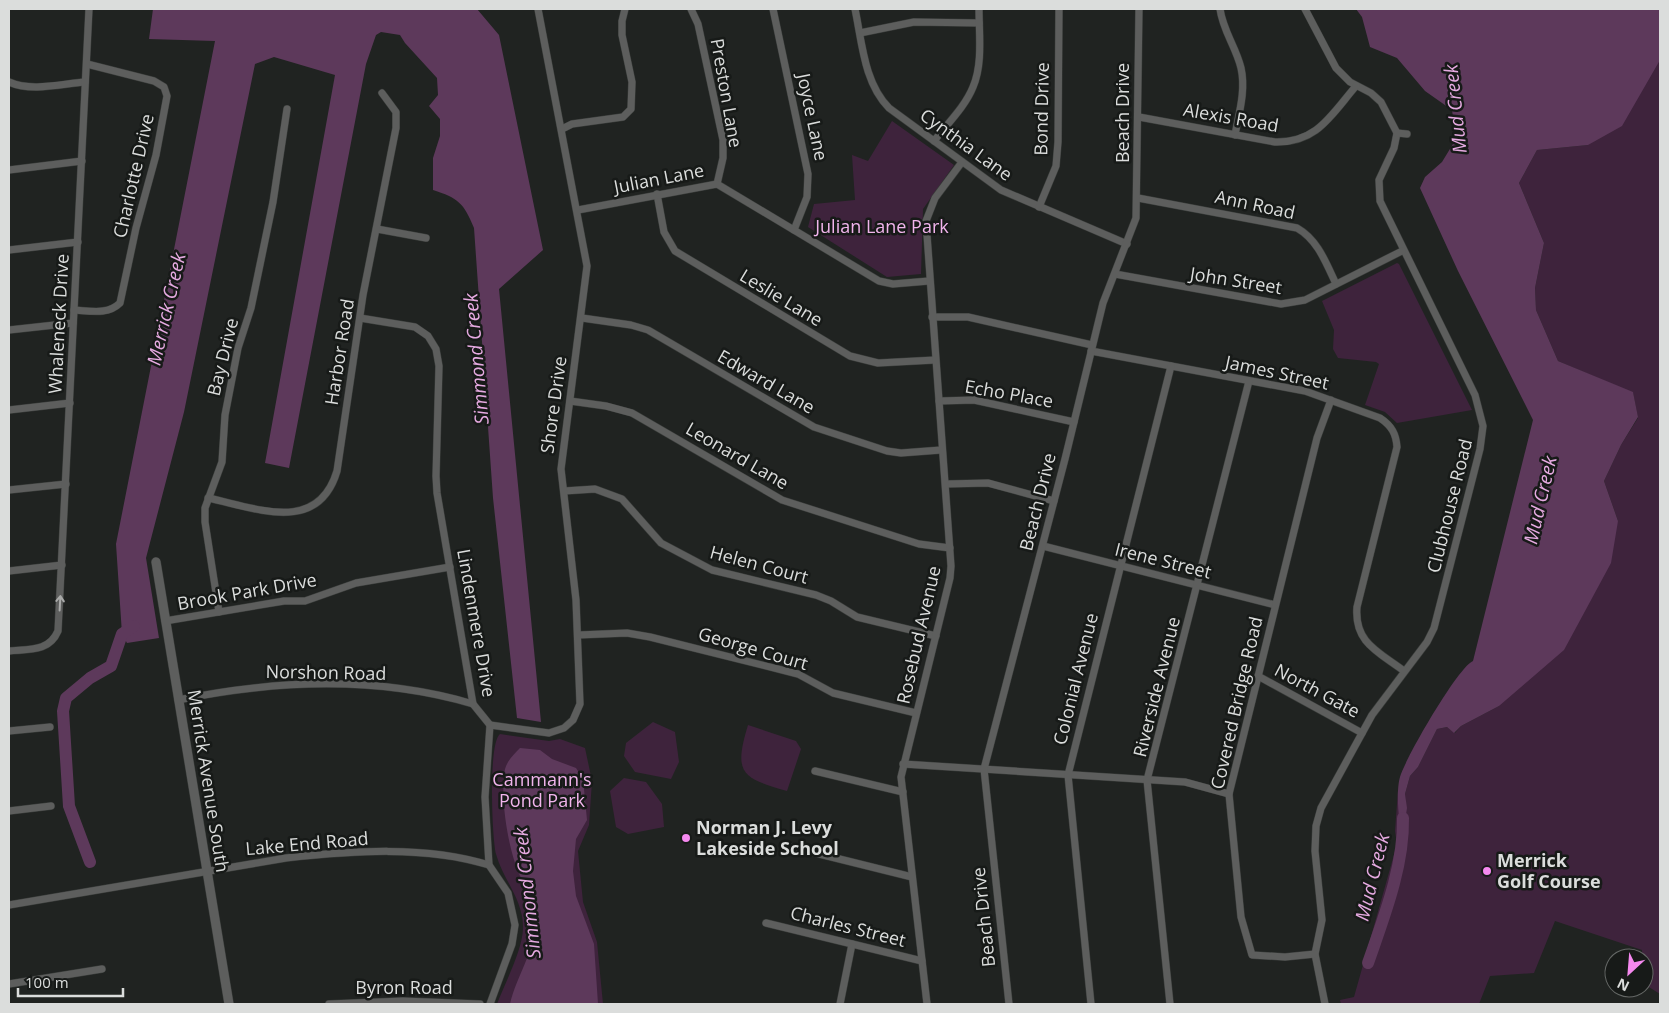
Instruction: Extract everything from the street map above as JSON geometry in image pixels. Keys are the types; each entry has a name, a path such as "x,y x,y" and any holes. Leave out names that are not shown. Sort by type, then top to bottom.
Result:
{"street":[{"name":"Whaleneck Drive","path":"9,651 48,645 54,640 58,630 89,9"},
{"name":"Shore Drive","path":"490,725 549,733 564,728 573,720 580,704 576,600 561,457 582,318 587,266 578,210 538,9"},
{"path":"562,129 572,124 623,117 632,109 631,73 622,35 622,21 625,9"},
{"name":"Preston Lane","path":"691,9 698,24 723,140 723,158 717,184"},
{"name":"Joyce Lane","path":"773,9 808,174 806,197 794,230"},
{"name":"Cynthia Lane","path":"855,9 870,80 877,95 889,108 1001,190 1126,244"},
{"path":"934,142 969,96 974,86 978,65 979,9"},
{"name":"Bond Drive","path":"1039,207 1056,166 1058,142 1059,9"},
{"name":"Beach Drive","path":"1009,1004 984,769 1054,501 1103,303 1136,218 1138,198 1139,9"},
{"path":"1220,9 1223,25 1238,60 1243,79 1243,92 1235,135"},
{"path":"1305,9 1336,68 1344,78 1372,93 1381,102 1397,133 1407,134"},
{"path":"860,33 914,22 979,22"},
{"name":"Charlotte Drive","path":"74,310 107,311 115,308 120,303 136,228 156,155 167,96 164,87 154,80 87,64"},
{"path":"9,82 32,87 85,82"},
{"name":"Alexis Road","path":"1139,117 1275,142 1299,140 1319,129 1356,86"},
{"name":"Harbor Road","path":"208,498 292,513 309,508 327,494 332,486 337,471 360,318 397,118 394,108 382,93"},
{"name":"Bay Drive","path":"219,612 205,522 205,508 222,462 225,415 238,348 251,308 273,202 287,109"},
{"name":"Clubhouse Road","path":"1325,1004 1315,954 1322,920 1315,851 1316,826 1324,802 1372,715 1427,642 1436,623 1480,449 1483,426 1475,395 1382,210 1379,180 1394,148 1397,133"},
{"path":"9,170 82,162"},
{"name":"Rosebud Avenue","path":"927,1004 901,777 950,578 946,484 941,450 939,401 925,229 927,213 935,198 962,162"},
{"name":"Julian Lane","path":"578,210 717,184 879,281 893,284 929,281"},
{"name":"Leslie Lane","path":"657,194 664,232 675,251 832,346 850,356 878,363 935,360"},
{"name":"Ann Road","path":"1138,198 1297,228 1306,233 1315,243 1336,284"},
{"path":"377,229 426,238"},
{"path":"9,250 78,242"},
{"name":"John Street","path":"1115,274 1281,304 1305,300 1402,251"},
{"name":"James Street","path":"932,317 968,317 1171,366 1305,391 1380,418 1391,427 1396,437 1396,455 1357,607 1356,620 1358,631 1366,642 1404,671"},
{"name":"Lindenmere Drive","path":"360,318 415,327 428,336 436,349 439,366 436,476 473,704 490,725"},
{"name":"Edward Lane","path":"582,318 631,325 648,330 814,427 887,451 900,453 941,450"},
{"path":"9,330 73,323"},
{"name":"Colonial Avenue","path":"1091,1004 1068,774 1171,366"},
{"name":"Riverside Avenue","path":"1170,1004 1147,780 1249,381"},
{"name":"Echo Place","path":"939,401 974,400 1074,422"},
{"name":"Covered Bridge Road","path":"1315,954 1285,957 1252,955 1241,917 1229,794 1317,438 1331,400"},
{"name":"Leonard Lane","path":"570,401 606,406 632,413 782,500 919,544 950,548"},
{"path":"9,410 70,404"},
{"path":"946,484 988,483 1054,501"},
{"path":"9,490 66,484"},
{"name":"Helen Court","path":"564,491 595,490 622,499 661,543 712,570 816,595 832,601 857,616 936,636"},
{"name":"Irene Street","path":"1042,546 1275,605"},
{"name":"Merrick Avenue South","path":"156,562 229,1004"},
{"path":"9,571 62,565"},
{"name":"Brook Park Drive","path":"165,621 284,601 305,601 356,583 450,567"},
{"name":"George Court","path":"578,634 627,633 650,637 798,674 832,693 916,713"},
{"name":"North Gate","path":"1258,676 1362,733"},
{"name":"Norshon Road","path":"178,700 218,692 269,686 353,684 442,695 473,704"},
{"path":"490,725 485,797 489,865 499,876 508,893 515,925 512,944 490,1004"},
{"path":"9,731 50,727"},
{"path":"903,764 1195,784 1229,794"},
{"path":"815,771 903,792"},
{"path":"9,811 51,806"},
{"path":"791,847 912,876"},
{"name":"Lake End Road","path":"9,905 286,858 349,853 410,853 450,857 489,865"},
{"name":"Charles Street","path":"766,923 922,961"},
{"path":"840,1004 852,944"},
{"path":"9,984 102,969"},
{"name":"Byron Road","path":"329,1004 403,1001 480,1004"}],"green space":[{"name":"Merrick Golf Course","path":"1660,60 1660,994 1654,990 1654,948 1636,948 1555,921 1534,973 1490,976 1479,1004 1341,1004 1340,1000 1354,997 1397,844 1395,831 1398,790 1400,826 1406,819 1405,794 1410,776 1418,767 1437,729 1447,727 1455,733 1461,726 1499,706 1618,521 1604,481 1621,445 1638,418 1633,393 1558,361 1536,310 1535,288 1544,243 1519,183 1537,150 1588,145"},
{"name":"Julian Lane Park","path":"892,121 954,165 923,209 921,274 887,277 808,227 814,204 855,200 852,155 868,161"},
{"path":"1397,263 1472,410 1397,423 1385,412 1365,405 1379,364 1376,362 1338,358 1333,349 1334,330 1322,301"},
{"path":"653,722 675,732 679,762 671,779 635,772 624,756 626,743"},
{"path":"748,725 796,741 801,749 787,791 760,782 745,772 741,754"},
{"name":"Cammann's Pond Park","path":"500,734 549,741 560,739 585,748 592,781 589,825 578,851 583,902 597,942 603,1004 497,1004 520,947 523,929 517,899 496,854 492,811 492,772 496,741"},
{"path":"624,778 646,782 662,804 664,827 628,834 616,827 610,791"}],"water":[{"name":"Merrick Creek","path":"153,9 477,9 499,35 543,250 499,289 541,722 517,718 493,498 474,228 467,213 459,203 449,196 433,190 433,158 440,136 440,119 429,106 438,95 437,78 400,35 381,32 376,35 366,64 289,468 265,463 335,75 274,57 255,64 184,412 146,558 159,638 127,643 122,634 116,544 215,41 149,39"},
{"path":"1356,9 1660,9 1660,60 1622,126 1588,145 1537,150 1519,183 1544,243 1535,288 1536,310 1558,361 1633,392 1638,417 1621,445 1604,481 1618,521 1611,563 1564,650 1499,706 1461,726 1454,733 1447,727 1437,729 1418,767 1410,776 1405,794 1407,808 1403,834 1398,806 1400,777 1421,734 1456,679 1473,661 1533,420 1458,271 1420,188 1425,177 1442,162 1456,139 1452,110 1425,91 1397,58 1370,47 1362,17"},
{"name":"Cammann's Pond Park","path":"520,748 540,750 552,759 576,768 583,779 587,820 576,839 573,871 576,896 594,944 598,1004 510,1004 530,951 535,929 532,904 512,853 503,792 506,766"}],"waterway":[{"path":"90,862 69,806 63,711 66,698 90,678 111,666 122,634 134,626"},
{"name":"Mud Creek","path":"1368,963 1397,873 1403,818"}],"place":[{"name":"Norman J. Levy Lakeside School","path":"686,838"},
{"name":"Merrick Golf Course","path":"1487,871"}],"water label":[{"name":"Simmond Creek","path":"476,359"},
{"name":"Simmond Creek","path":"527,893"}]}
